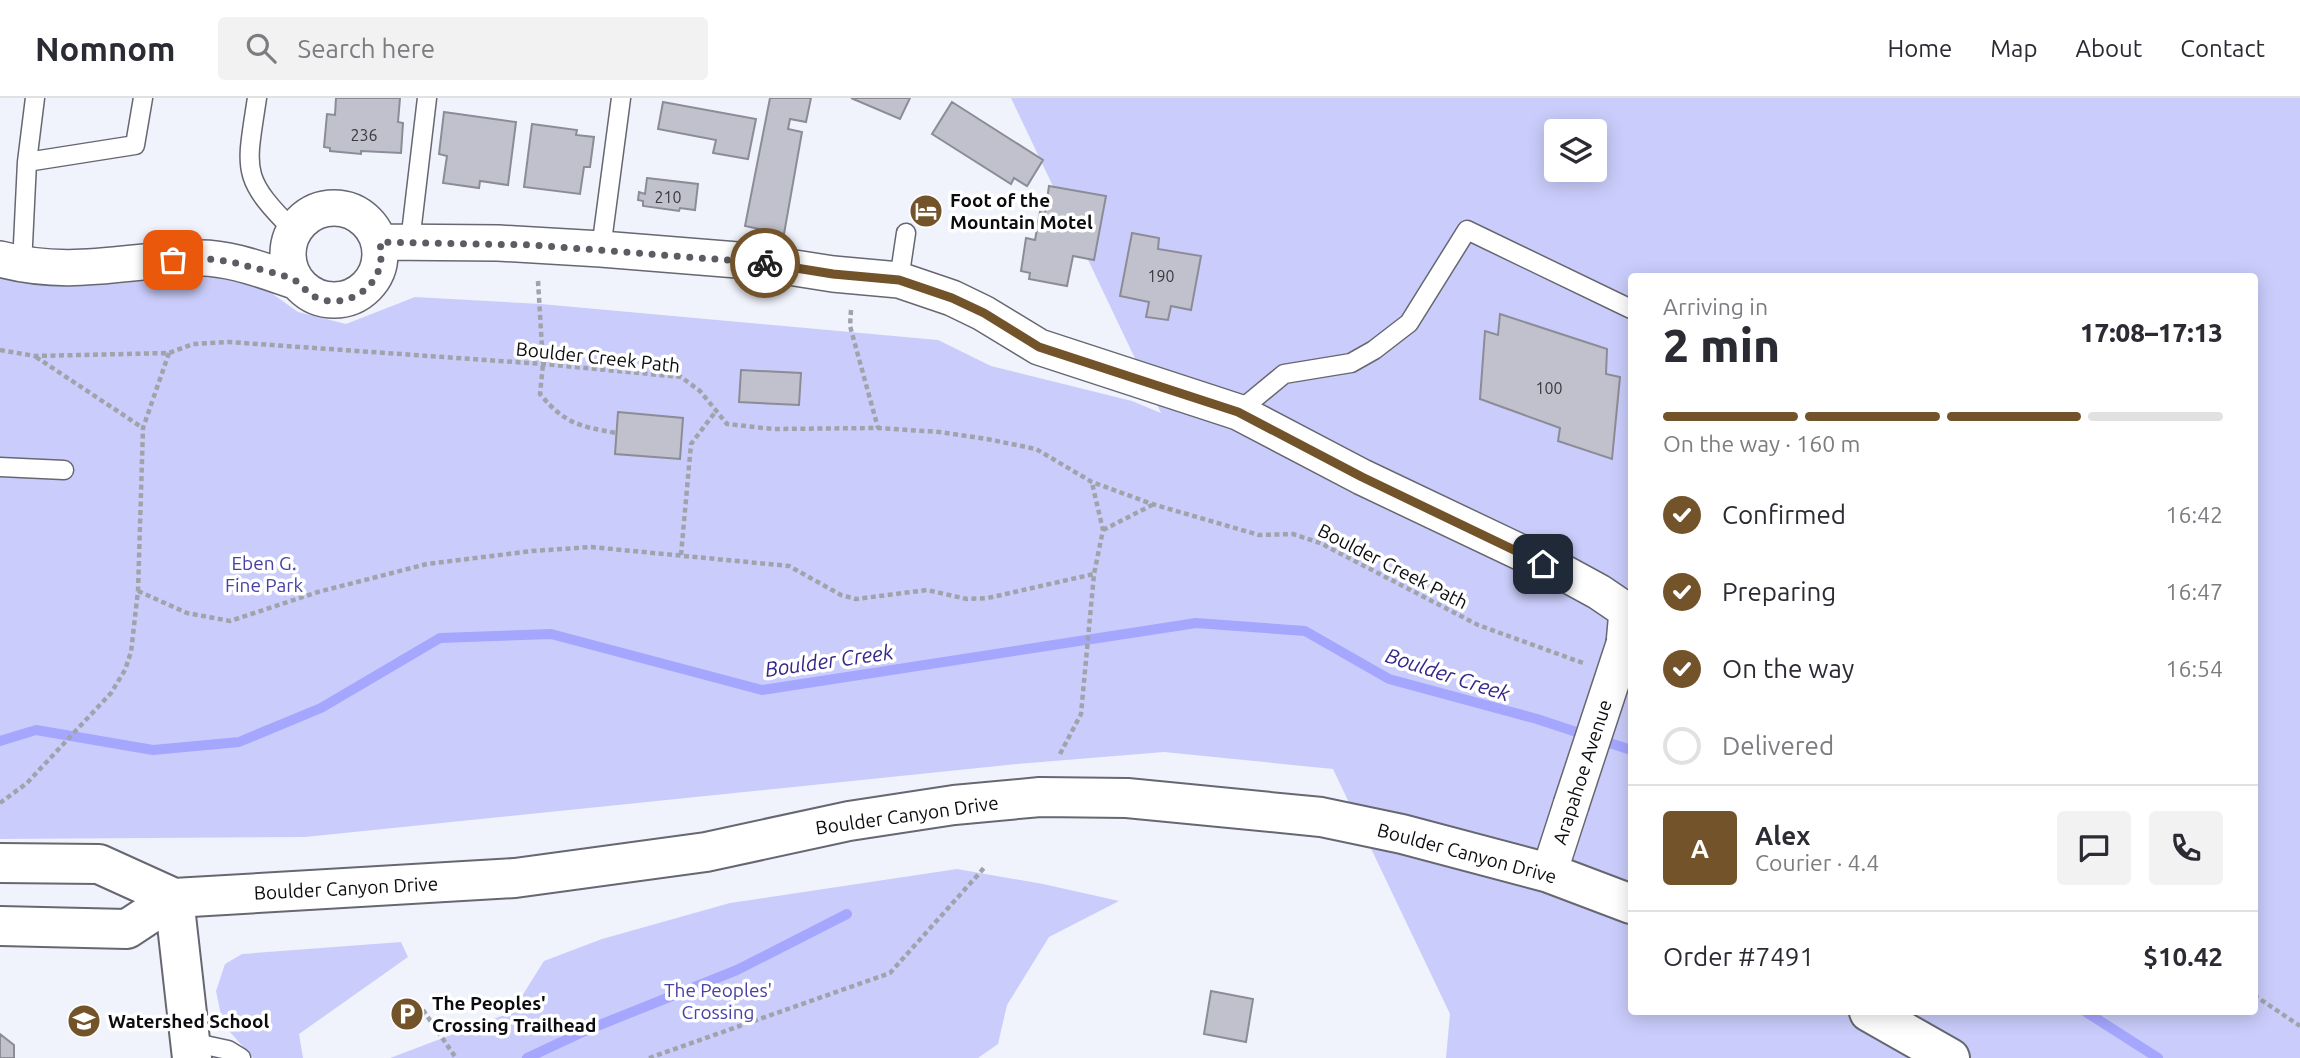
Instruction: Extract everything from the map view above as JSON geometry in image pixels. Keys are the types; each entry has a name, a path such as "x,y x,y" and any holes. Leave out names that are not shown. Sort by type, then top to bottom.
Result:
{"main road":[{"name":"Boulder Canyon Drive","path":"174,898 515,878 706,852 849,821 954,805 1040,797 1127,797 1321,817 1415,837 1549,873 1628,903"},
{"path":"0,863 99,864 174,898"},
{"path":"0,926 127,929 174,898"},
{"path":"174,898 191,1050"},
{"path":"1874,1015 1950,1058"}],"street":[{"path":"336,208 351,211 395,242 381,256 379,271 372,283 347,300 318,299 295,281 289,267 287,253 294,231 308,215 321,210 336,208"},
{"name":"Arapahoe Avenue","path":"395,242 601,249 751,261 842,275 899,280 952,298 984,313 1039,347 1238,412 1362,477 1566,574 1599,593 1627,622 1549,873"},
{"path":"11,262 44,269 92,268 199,258 240,263 295,281"}],"lane":[{"path":"11,262 35,98"},
{"path":"27,162 135,145 143,98"},
{"path":"257,98 248,158 254,185 267,204 294,231"},
{"path":"395,242 427,98"},
{"path":"601,249 621,98"},
{"path":"1238,412 1283,374 1351,363 1374,350 1409,323 1467,230 1628,308"},
{"path":"899,280 906,233"},
{"path":"0,467 64,470"},
{"path":"191,1050 228,1050 241,1058"}],"path":[{"path":"533,245 541,304 543,364 540,394 555,412 578,426 616,433"},
{"path":"850,326 878,428"},
{"name":"Boulder Creek Path","path":"35,356 169,354 193,344 229,342 543,364 681,377 701,391 727,424 744,427 878,428 939,432 1036,449 1092,482 1152,504 1259,535 1293,534 1320,543 1478,625 1593,666"},
{"path":"0,350 35,356 143,428"},
{"path":"0,803 27,783 111,693 125,670 131,652 138,592 143,428 169,354"},
{"path":"681,555 691,444 716,411"},
{"path":"1060,754 1081,714 1094,574 1102,530 1092,482"},
{"path":"1102,530 1152,504"},
{"path":"138,592 187,613 230,621 318,592 426,564 532,551 592,547 789,566 841,595 856,599 927,590 967,599 988,598 1094,574"},
{"path":"649,1058 890,973 984,868"},
{"path":"2258,998 2300,1026"},
{"path":"423,1010 456,1058"}],"green space":[{"name":"Eben G. Fine Park","path":"1011,98 2300,98 2300,1058 1446,1058 1450,1014 1333,769 1164,752 1017,764 305,837 0,839 0,274 50,284 113,284 181,277 223,278 270,292 298,312 346,324 415,297 541,304 938,340 991,366 1132,401 1161,413"},
{"name":"The Peoples' Crossing","path":"957,869 1119,901 1049,937 1007,1005 998,1044 978,1058 390,1058 512,1012 544,961 602,939 730,903"},
{"path":"401,942 408,957 299,1034 303,1058 253,1058 223,1024 216,991 225,964 242,954"}],"building":[{"path":"336,98 400,98 398,122 403,123 401,153 361,151 361,154 330,151 330,148 324,147 327,114 335,115"},
{"path":"770,98 811,98 806,122 790,119 788,129 802,132 784,234 745,226"},
{"path":"851,98 910,98 900,119"},
{"path":"663,102 756,119 748,159 713,153 716,140 658,129"},
{"path":"952,102 1043,160 1027,186 1014,178 1011,184 932,134"},
{"path":"444,112 516,122 508,185 480,181 479,188 443,183 447,156 439,154"},
{"path":"532,124 577,130 576,135 594,137 590,167 584,167 580,194 524,187"},
{"path":"647,178 698,184 695,210 680,208 679,211 643,206 643,201 638,200 639,192 645,194"},
{"path":"1049,186 1106,196 1094,260 1073,256 1067,286 1029,279 1030,273 1021,271 1026,238 1035,240 1040,212 1045,213"},
{"path":"1132,233 1159,238 1158,249 1201,256 1191,310 1171,306 1168,320 1146,317 1149,302 1120,296"},
{"path":"1500,314 1607,349 1606,374 1620,377 1612,459 1558,441 1560,428 1480,399 1485,331 1498,335"},
{"path":"741,370 801,373 799,405 739,402"},
{"path":"618,412 683,418 680,459 615,454"},
{"path":"1211,991 1253,999 1246,1042 1204,1034"},
{"path":"0,1034 14,1045 14,1058 0,1058"}],"waterway":[{"name":"Boulder Creek","path":"0,741 36,730 153,750 239,742 321,708 440,638 551,634 762,690 1196,623 1305,631 1389,679 1537,719 1628,749"},
{"path":"527,1058 587,1030 737,970 847,914"},
{"name":"Boulder Creek","path":"2091,1015 2158,1058"}],"way so far":[{"path":"173,260 199,258 240,263 295,281 318,299 332,301 347,300 372,283 379,271 380,242 498,243 765,263"}],"place":[{"name":"Foot of the Mountain Motel","path":"926,211"},
{"name":"The Peoples' Crossing Trailhead","path":"407,1014"},
{"name":"Watershed School","path":"84,1021"}],"route":[{"path":"765,263 833,274 899,280 952,298 984,313 1039,347 1238,412 1362,477 1543,564"}]}
